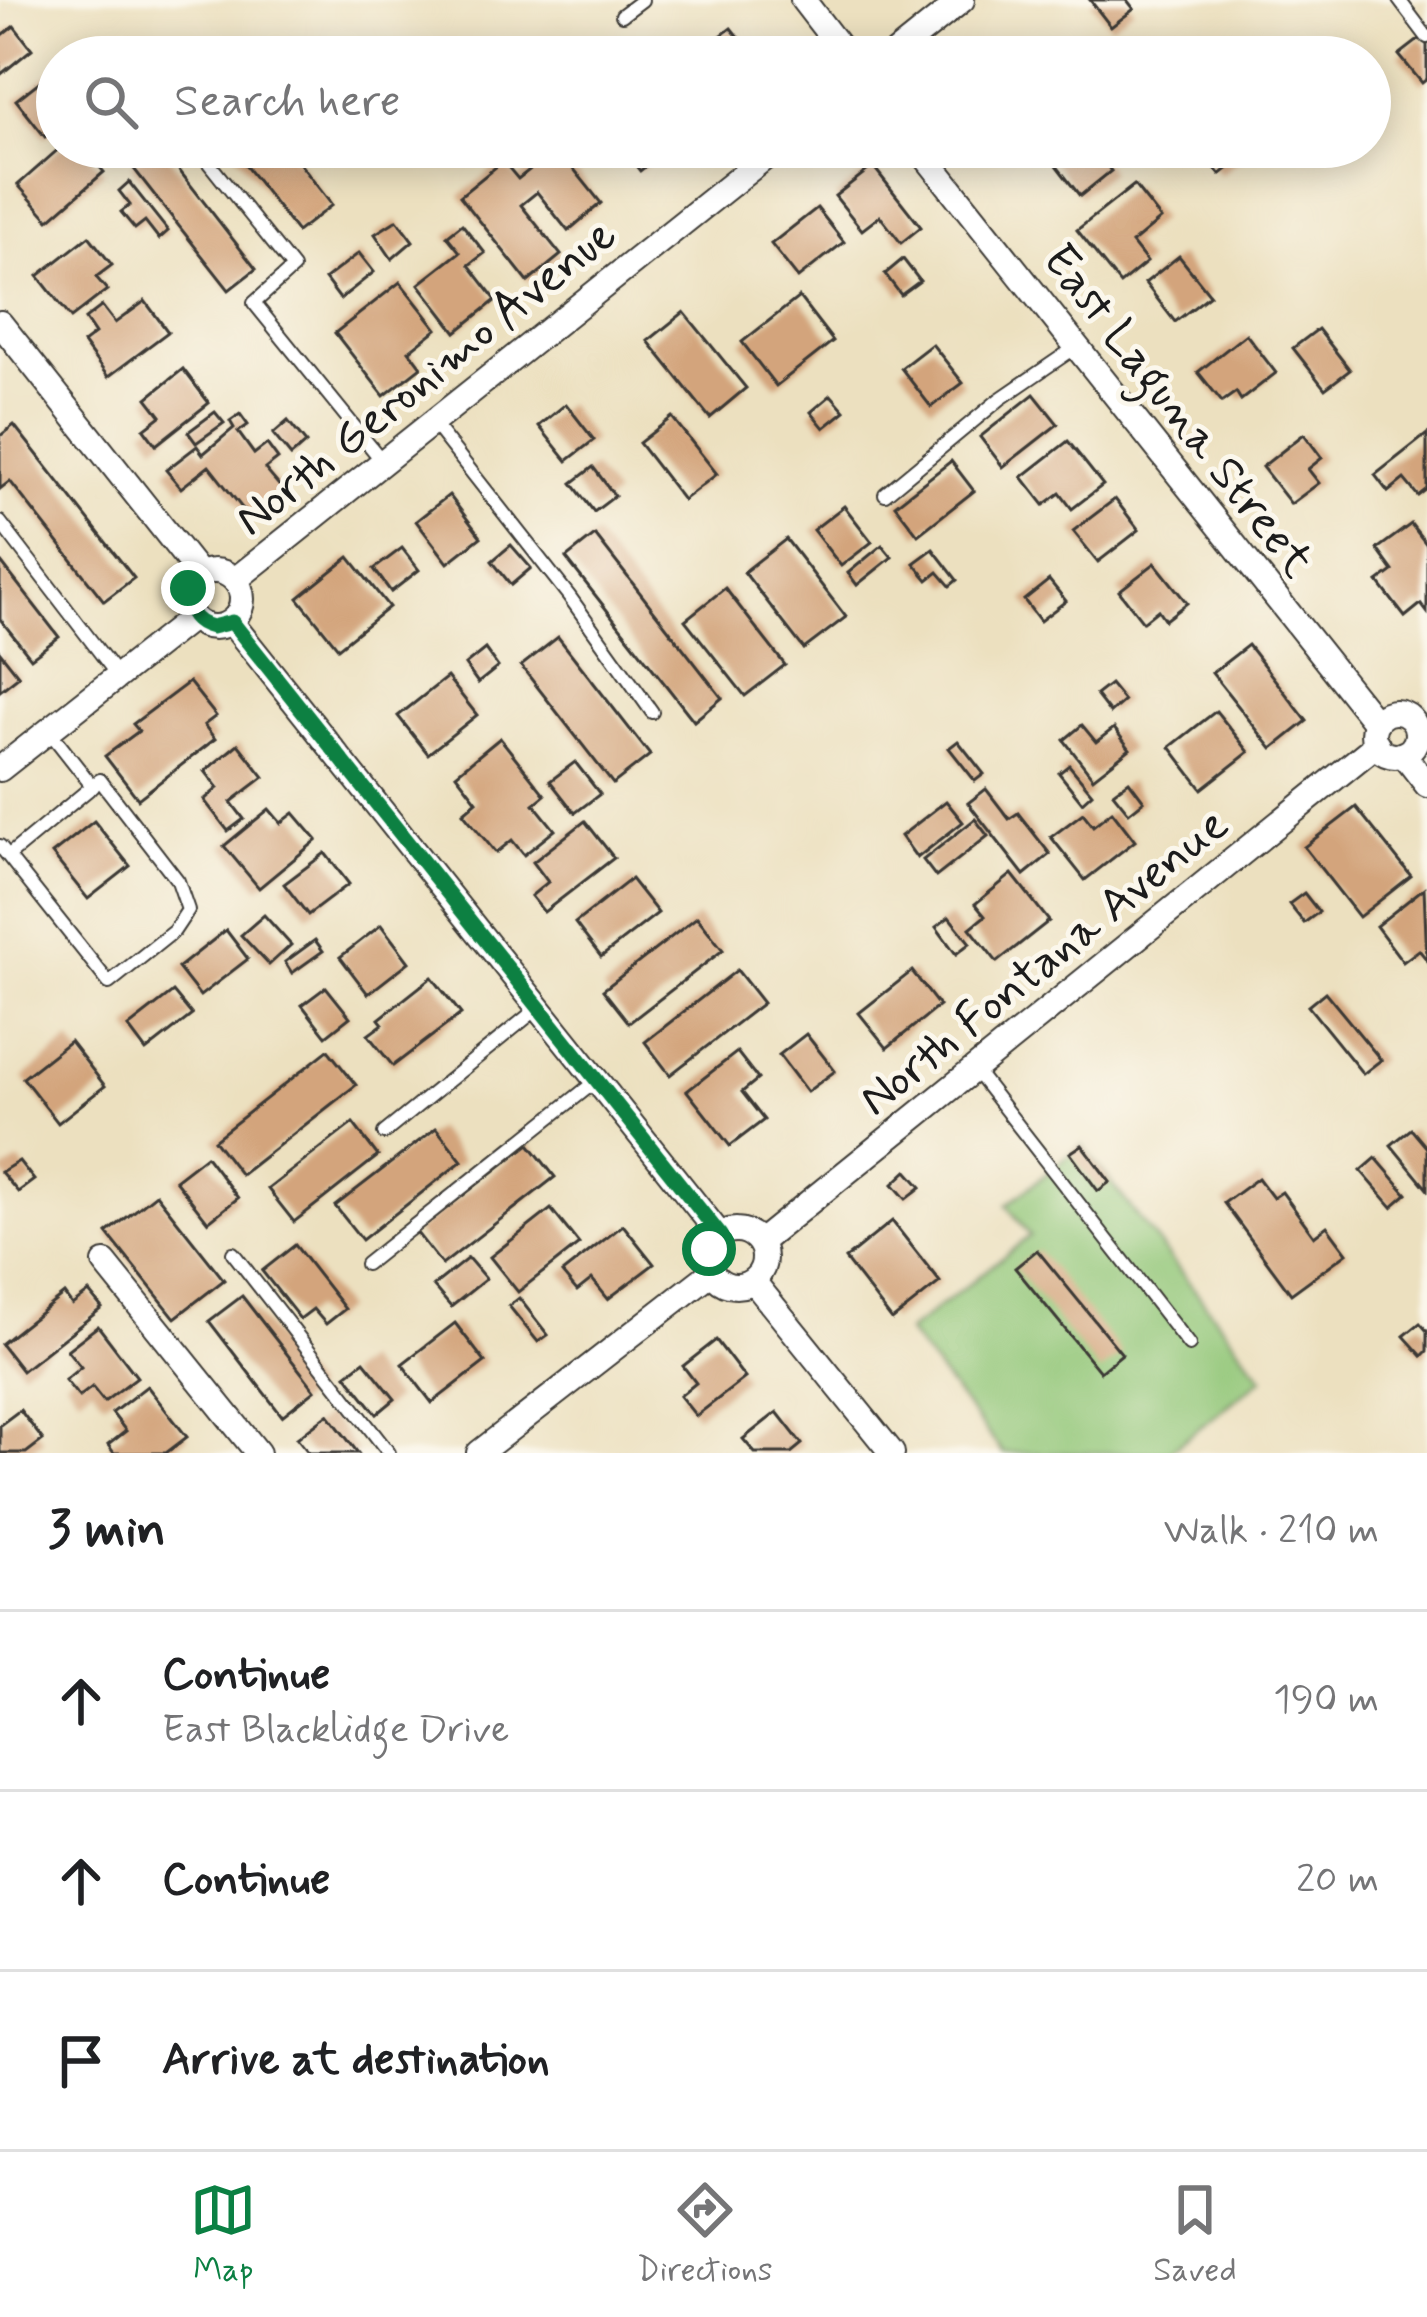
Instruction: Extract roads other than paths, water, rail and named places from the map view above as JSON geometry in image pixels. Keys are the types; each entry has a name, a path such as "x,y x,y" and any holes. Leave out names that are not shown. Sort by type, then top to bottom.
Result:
{"street":[{"path":"803,0 831,36"},
{"path":"917,36 962,0"},
{"name":"North Geronimo Avenue","path":"235,580 752,168"},
{"name":"East Laguna Street","path":"935,168 1376,734"},
{"path":"0,323 200,574"},
{"path":"217,571 235,580 242,597 232,622 212,627 193,617 188,588 200,574 217,571"},
{"path":"0,769 193,617"},
{"path":"232,622 720,1235"},
{"path":"1395,712 1420,715 1415,742 1403,754 1384,753 1376,734 1395,712"},
{"name":"North Fontana Avenue","path":"760,1242 1376,734"},
{"path":"1403,754 1427,785"},
{"path":"739,1229 760,1242 764,1268 753,1281 734,1287 712,1272 709,1249 720,1235 739,1229"},
{"path":"105,1263 258,1453"},
{"path":"478,1453 712,1272"},
{"path":"753,1281 892,1453"}],"lane":[{"path":"622,15 642,0"},
{"path":"1399,0 1427,37"},
{"path":"213,168 292,268 254,302 382,462"},
{"path":"885,494 1000,399 1076,346"},
{"path":"432,422 652,712"},
{"path":"0,522 118,676"},
{"path":"48,731 93,787"},
{"path":"100,780 178,881 188,910 158,944 109,983 4,851 100,780"},
{"path":"384,1133 539,1007"},
{"path":"974,1069 1189,1345"},
{"path":"366,1264 597,1080"},
{"path":"233,1253 389,1453"}]}
